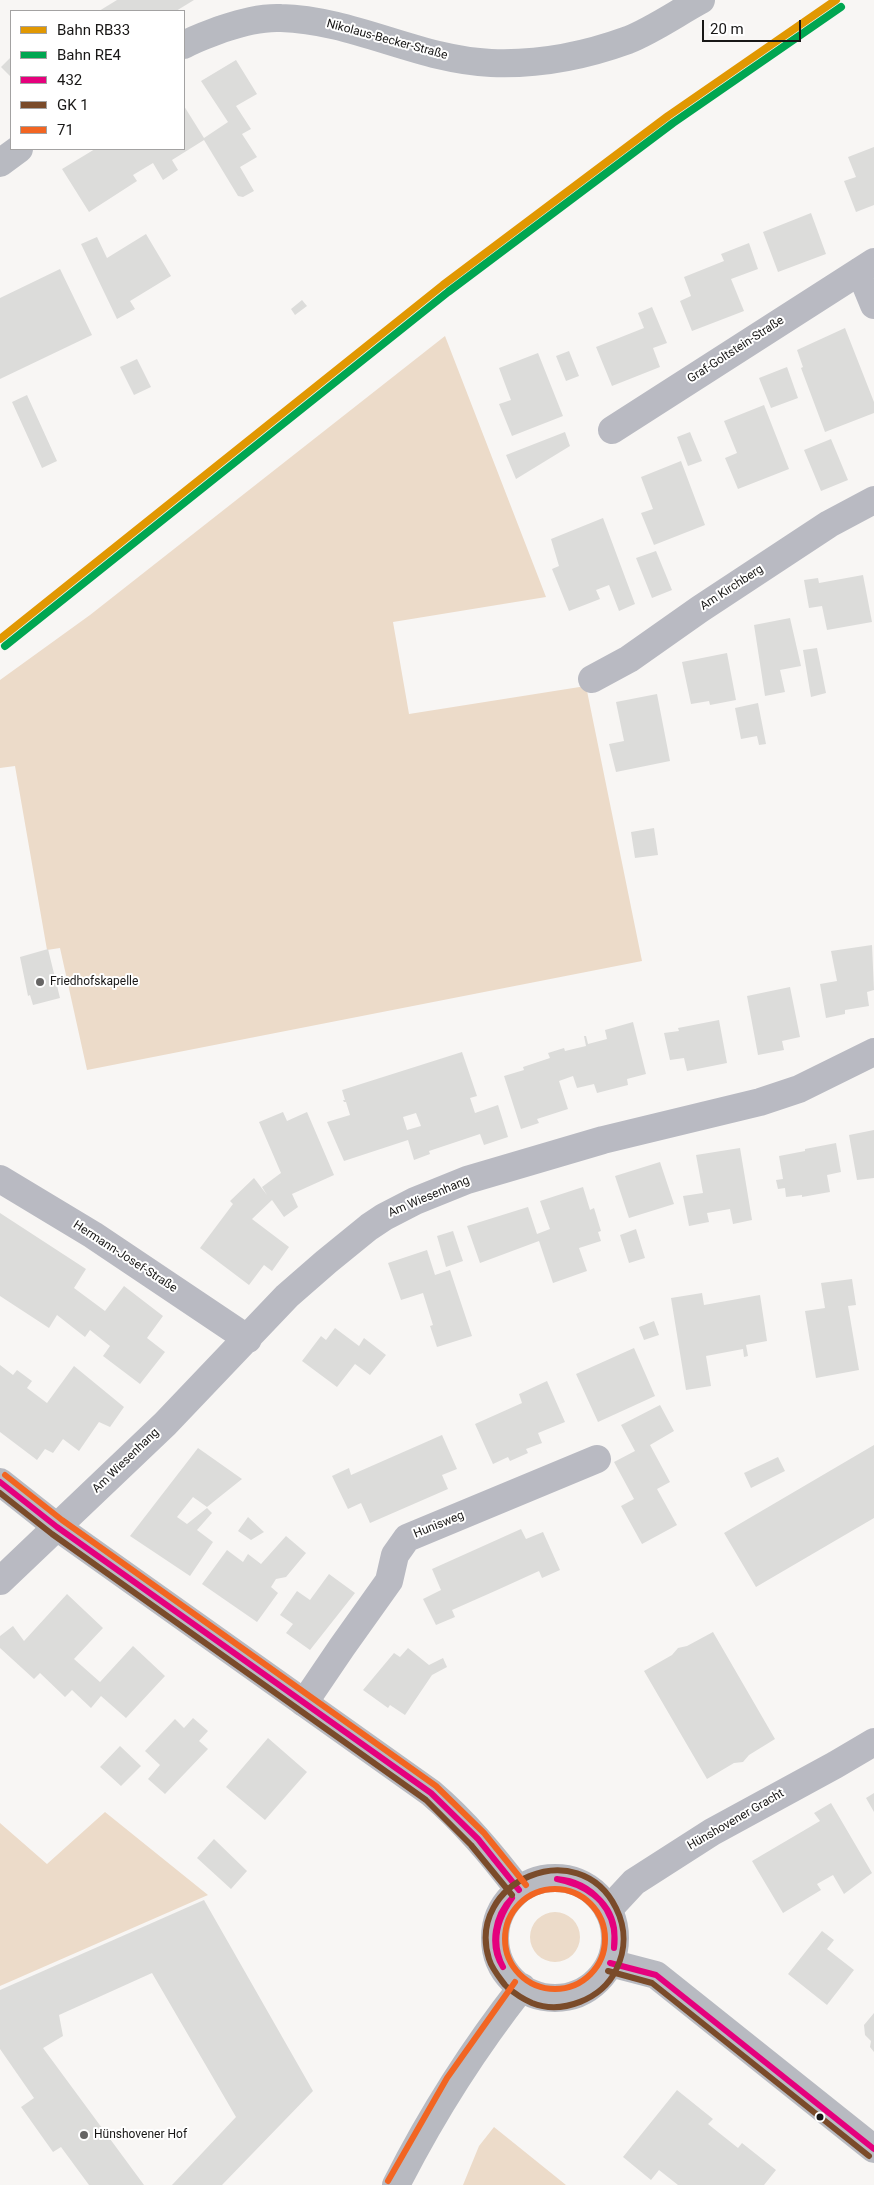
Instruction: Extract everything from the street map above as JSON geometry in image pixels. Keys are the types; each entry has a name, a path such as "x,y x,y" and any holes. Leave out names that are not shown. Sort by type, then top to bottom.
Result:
{"main road":[{"name":"Nikolaus-Becker-Straße","path":"185,44 193,39 282,9 318,22 363,32 442,56 490,63 539,62 582,54 629,39 701,0"},
{"path":"0,163 18,150"},
{"path":"0,1482 57,1527 431,1793 456,1814 489,1850 519,1890"},
{"path":"553,1878 572,1880 588,1888 602,1901 608,1910 612,1917 616,1934 613,1955 604,1974 589,1988 570,1996 549,1998 529,1992 512,1980 500,1963 495,1943 497,1922 506,1903 519,1890 535,1881 553,1878"},
{"path":"610,1963 656,1975 874,2149"},
{"path":"396,2185 415,2148 493,2023 522,1987"}],"street":[{"name":"Graf-Goltstein-Straße","path":"612,430 867,267 874,306"},
{"name":"Am Kirchberg","path":"592,679 629,659 700,608 829,524 874,500"},
{"name":"Am Wiesenhang","path":"0,1581 165,1424 288,1296 369,1227 415,1201 467,1180 584,1145 760,1102 822,1079 874,1052"},
{"name":"Hermann-Josef-Straße","path":"0,1179 93,1235 248,1339"},
{"name":"Hunisweg","path":"304,1703 389,1582 395,1555 407,1538 597,1459"},
{"name":"Hünshovener Gracht","path":"608,1910 634,1882 712,1832 874,1742"}],"shaded area":[{"path":"445,336 546,597 393,622 409,714 586,686 642,961 87,1070 60,948 47,950 15,766 0,768 0,680 90,615"},
{"path":"105,1812 208,1895 0,1986 0,1823 47,1864"},
{"path":"555,1912 564,1914 575,1923 580,1937 578,1946 569,1957 555,1962 546,1960 535,1951 530,1937 532,1928 541,1917"},
{"path":"494,2127 566,2185 463,2185 479,2146"}],"building":[{"path":"117,0 194,0 178,10 101,10"},
{"path":"10,58 10,76 1,67"},
{"path":"236,60 257,94 236,106 251,129 242,134 257,157 240,167 254,191 243,197 238,196 204,140 172,160 178,170 163,180 153,163 133,175 137,181 89,212 62,169 93,150 185,150 185,108 204,138 228,122 201,81"},
{"path":"874,147 874,205 856,212 844,181 856,177 848,157"},
{"path":"811,213 826,254 778,272 763,232"},
{"path":"146,234 171,276 130,301 135,309 117,319 81,244 97,237 107,258"},
{"path":"749,243 758,269 731,279 744,311 692,331 680,301 691,296 684,277 724,261 721,254"},
{"path":"60,269 92,335 0,379 0,298"},
{"path":"302,300 307,306 295,315 291,309"},
{"path":"652,307 667,343 653,348 660,367 612,386 596,347 644,328 638,313"},
{"path":"845,328 874,402 874,413 825,432 801,368 803,367 797,350"},
{"path":"569,351 579,376 566,381 556,356"},
{"path":"538,353 563,416 512,436 499,404 511,400 499,368"},
{"path":"137,359 151,387 134,395 120,367"},
{"path":"787,367 798,398 771,408 759,378"},
{"path":"27,395 57,461 42,468 12,402"},
{"path":"764,405 789,469 738,489 725,458 737,453 724,421"},
{"path":"565,432 570,446 516,479 506,455"},
{"path":"690,432 702,461 688,466 677,437"},
{"path":"831,439 848,480 821,491 804,450"},
{"path":"681,461 705,525 654,545 641,513 653,509 641,477"},
{"path":"603,518 635,604 619,611 609,585 596,590 600,599 569,611 552,569 559,566 551,539"},
{"path":"656,551 672,590 652,598 636,558"},
{"path":"863,575 872,622 827,630 822,606 809,608 804,580 818,578 819,583"},
{"path":"790,618 801,666 780,670 785,692 765,696 754,625"},
{"path":"817,648 826,693 811,697 803,650"},
{"path":"727,653 736,700 710,705 709,701 691,704 682,662"},
{"path":"657,694 670,761 616,772 609,744 624,741 616,702"},
{"path":"758,703 766,744 759,745 757,736 741,739 735,708"},
{"path":"654,828 658,855 635,858 631,832"},
{"path":"872,945 874,990 867,992 869,1006 845,1010 845,1014 826,1018 820,984 837,981 831,951"},
{"name":"Friedhofskapelle","path":"48,949 60,998 33,1005 30,995 28,996 20,957"},
{"path":"790,987 800,1037 782,1041 784,1050 758,1055 747,996"},
{"path":"719,1020 727,1063 687,1071 684,1058 670,1060 664,1033 679,1031 678,1028"},
{"path":"633,1022 646,1074 627,1079 628,1085 597,1093 594,1084 577,1088 573,1076 559,1081 568,1109 537,1119 539,1123 521,1129 504,1076 524,1070 523,1067 550,1058 548,1053 564,1048 565,1051 586,1046 584,1036 586,1036 588,1044 607,1039 605,1030"},
{"path":"462,1052 477,1096 470,1098 475,1113 498,1105 508,1137 484,1145 480,1134 429,1151 430,1154 414,1160 408,1140 344,1161 327,1122 350,1115 346,1102 343,1100 345,1100 342,1090","holes":["416,1113 421,1126 407,1130 403,1117"]},
{"path":"283,1112 287,1121 307,1112 334,1175 292,1194 298,1207 284,1217 272,1200 252,1219 289,1247 272,1271 264,1265 249,1285 200,1248 233,1204 230,1201 254,1178 267,1195 262,1187 281,1173 259,1122"},
{"path":"874,1130 874,1178 857,1180 849,1135"},
{"path":"836,1143 841,1172 827,1175 830,1192 802,1197 802,1195 786,1197 785,1188 778,1189 776,1180 783,1179 779,1156"},
{"path":"740,1148 752,1220 733,1224 730,1209 707,1213 709,1222 689,1226 683,1196 703,1193 696,1155"},
{"path":"660,1162 674,1204 629,1218 615,1176"},
{"path":"583,1187 590,1210 594,1208 601,1231 598,1232 601,1241 579,1248 587,1271 553,1283 539,1241 480,1263 467,1226 528,1207 537,1234 550,1229 540,1201"},
{"path":"0,1213 86,1269 74,1288 105,1311 124,1286 163,1316 147,1338 165,1352 140,1384 103,1356 110,1346 90,1330 85,1337 57,1315 49,1328 0,1296"},
{"path":"636,1229 645,1258 629,1263 620,1235"},
{"path":"453,1231 463,1261 446,1267 437,1236"},
{"path":"427,1250 435,1275 450,1270 472,1336 437,1347 430,1326 433,1325 423,1293 401,1300 388,1263"},
{"path":"852,1279 856,1305 848,1306 859,1370 816,1378 805,1311 825,1308 821,1283"},
{"path":"702,1293 704,1305 760,1295 767,1341 746,1345 748,1356 744,1357 743,1349 706,1356 711,1386 686,1390 671,1298"},
{"path":"654,1321 659,1335 644,1340 639,1327"},
{"path":"335,1328 359,1346 364,1338 386,1355 370,1375 355,1364 337,1387 302,1361 321,1336 326,1340"},
{"path":"634,1348 655,1396 598,1422 576,1374"},
{"path":"0,1365 13,1375 17,1370 32,1381 27,1388 47,1403 74,1366 124,1407 110,1427 99,1422 79,1451 63,1439 53,1453 45,1449 37,1460 0,1432"},
{"path":"547,1381 565,1422 538,1433 542,1443 526,1449 528,1453 510,1461 508,1457 493,1464 475,1424 522,1403 519,1394"},
{"path":"660,1405 674,1431 650,1445 670,1482 657,1489 677,1525 642,1544 621,1506 634,1499 614,1462 635,1451 621,1425"},
{"path":"442,1435 457,1469 442,1475 448,1489 370,1523 361,1503 348,1509 332,1476 349,1468 351,1475"},
{"path":"874,1445 874,1518 756,1587 724,1533"},
{"path":"198,1448 242,1479 207,1507 193,1497 177,1517 187,1524 207,1508 212,1513 197,1530 213,1542 190,1576 130,1536"},
{"path":"778,1457 785,1471 751,1488 744,1473"},
{"path":"248,1517 264,1532 251,1540 238,1531"},
{"path":"521,1529 526,1539 543,1532 560,1570 542,1578 539,1571 452,1610 455,1617 436,1625 423,1599 441,1590 432,1569"},
{"path":"286,1536 306,1553 286,1577 276,1579 271,1587 278,1593 257,1622 202,1584 227,1550 243,1562 248,1554 261,1564"},
{"path":"329,1574 355,1593 310,1650 286,1633 293,1624 280,1615 297,1591 310,1600"},
{"path":"67,1594 103,1628 74,1659 100,1682 133,1646 165,1676 126,1718 101,1696 91,1708 72,1690 65,1697 40,1673 34,1679 0,1648 0,1636 13,1626 24,1641"},
{"path":"713,1632 775,1739 749,1755 743,1762 734,1763 707,1779 644,1671 672,1655 678,1648 687,1646"},
{"path":"408,1648 429,1665 443,1658 447,1667 432,1675 405,1715 390,1705 388,1708 363,1690 394,1653 400,1657"},
{"path":"193,1718 208,1731 199,1741 208,1749 165,1794 148,1779 160,1765 145,1751 175,1719 184,1728"},
{"path":"268,1738 307,1772 265,1820 226,1787"},
{"path":"120,1746 141,1766 121,1786 100,1767"},
{"path":"874,1793 874,1812 866,1798"},
{"path":"831,1803 872,1873 844,1894 833,1875 817,1884 821,1890 783,1913 752,1861 820,1821 814,1813"},
{"path":"214,1839 247,1871 231,1889 197,1858"},
{"path":"204,1900 313,2091 222,2185 172,2185 236,2117 152,1973 59,2015 63,2036 43,2048 144,2185 89,2185 61,2147 53,2152 21,2107 34,2098 0,2049 0,1990"},
{"path":"822,1931 834,1940 827,1949 854,1970 827,2005 788,1974"},
{"path":"874,2013 874,2052 870,2047 871,2041 865,2035 864,2025"},
{"path":"677,2090 713,2119 708,2124 738,2148 742,2143 776,2170 764,2185 678,2185 659,2170 651,2180 623,2157"}],"rail line":[{"name":"RB33","path":"0,639 443,285 668,116 836,0"},
{"name":"RE4","path":"5,646 448,292 673,123 841,7"}],"transit line":[{"name":"71","path":"5,1475 62,1520 436,1786 484,1833 526,1885"},
{"name":"432","path":"0,1482 57,1527 431,1793 478,1839 519,1890"},
{"path":"0,1493 52,1534 426,1800 471,1845 512,1895"},
{"path":"505,1985 494,1970 489,1959 486,1931 494,1908 509,1889 530,1876 553,1871 577,1873 599,1885 616,1908 622,1923 624,1939 622,1955 610,1980 601,1989 580,2002 556,2007 532,2003 507,1987"},
{"name":"432","path":"557,1879 570,1881 581,1886 600,1901 612,1922 614,1948"},
{"name":"432","path":"557,1879 585,1889 601,1901 611,1918 614,1930 614,1948"},
{"name":"71","path":"555,1889 574,1893 591,1903 601,1920 605,1939 601,1958 591,1975 574,1985 555,1989 536,1985 519,1975 509,1958 505,1939 509,1920 519,1903 536,1893 555,1889"},
{"name":"432","path":"503,1967 496,1950 496,1931 501,1913 512,1898"},
{"name":"432","path":"503,1967 497,1949 497,1931 502,1914 512,1898"},
{"name":"432","path":"610,1963 656,1975 874,2149"},
{"path":"608,1971 652,1983 869,2156"},
{"name":"71","path":"388,2181 447,2078 515,1982"}],"place":[{"name":"Friedhofskapelle","path":"40,982"},
{"name":"Hünshovener Hof","path":"84,2135"}]}
